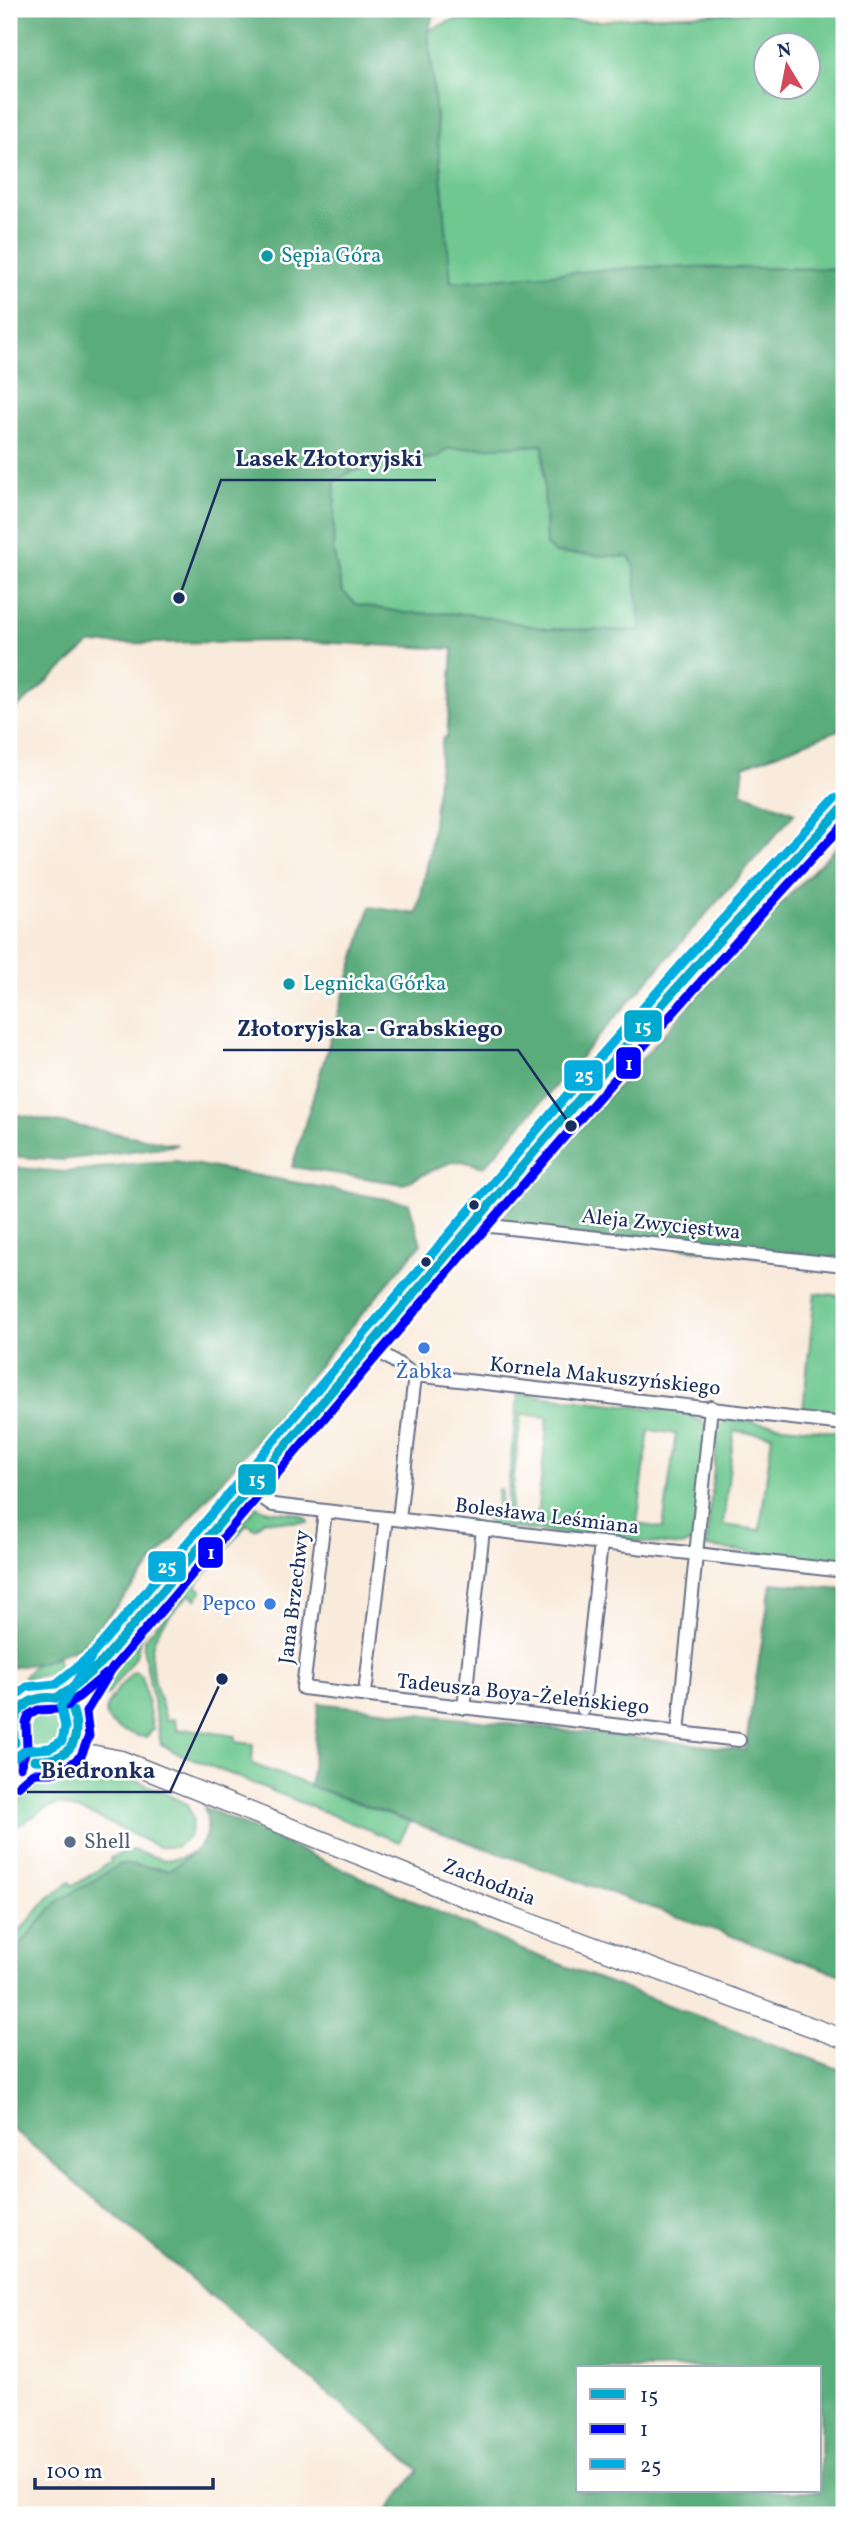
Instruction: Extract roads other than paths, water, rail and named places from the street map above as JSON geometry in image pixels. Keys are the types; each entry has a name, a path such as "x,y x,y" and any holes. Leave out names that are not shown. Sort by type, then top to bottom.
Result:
{"main road":[{"path":"9,1762 12,1730 16,1704 38,1696 56,1698 73,1711 78,1730 75,1742 67,1752 50,1761 34,1759 21,1751 12,1730"},
{"name":"Zachodnia","path":"78,1730 85,1738 121,1760 506,1914 844,2039"},
{"name":"Zachodnia","path":"67,1752 121,1760"},
{"path":"9,1778 20,1767 34,1759"}],"street":[{"path":"56,1698 70,1690 102,1662 473,1224 705,956 844,806"},
{"name":"Aleja Zwycięstwa","path":"473,1224 844,1265"},
{"name":"Kornela Makuszyńskiego","path":"374,1342 383,1354 415,1375 844,1424"},
{"path":"366,1685 415,1375"},
{"path":"678,1732 711,1407"},
{"name":"Bolesława Leśmiana","path":"249,1489 273,1504 844,1571"},
{"name":"Jana Brzechwy","path":"303,1688 326,1511"},
{"path":"464,1708 482,1529"},
{"path":"583,1709 601,1543"},
{"path":"73,1711 102,1662"},
{"name":"Tadeusza Boya-Żeleńskiego","path":"303,1688 739,1740"}],"place":[{"name":"Sępia Góra","path":"267,256"},
{"name":"Lasek Złotoryjski","path":"179,598"},
{"name":"Legnicka Górka","path":"289,984"},
{"name":"Złotoryjska - Grabskiego","path":"571,1126"},
{"name":"Żabka","path":"424,1348"},
{"name":"Pepco","path":"270,1604"},
{"name":"Biedronka","path":"222,1679"},
{"name":"Shell","path":"70,1842"}]}
